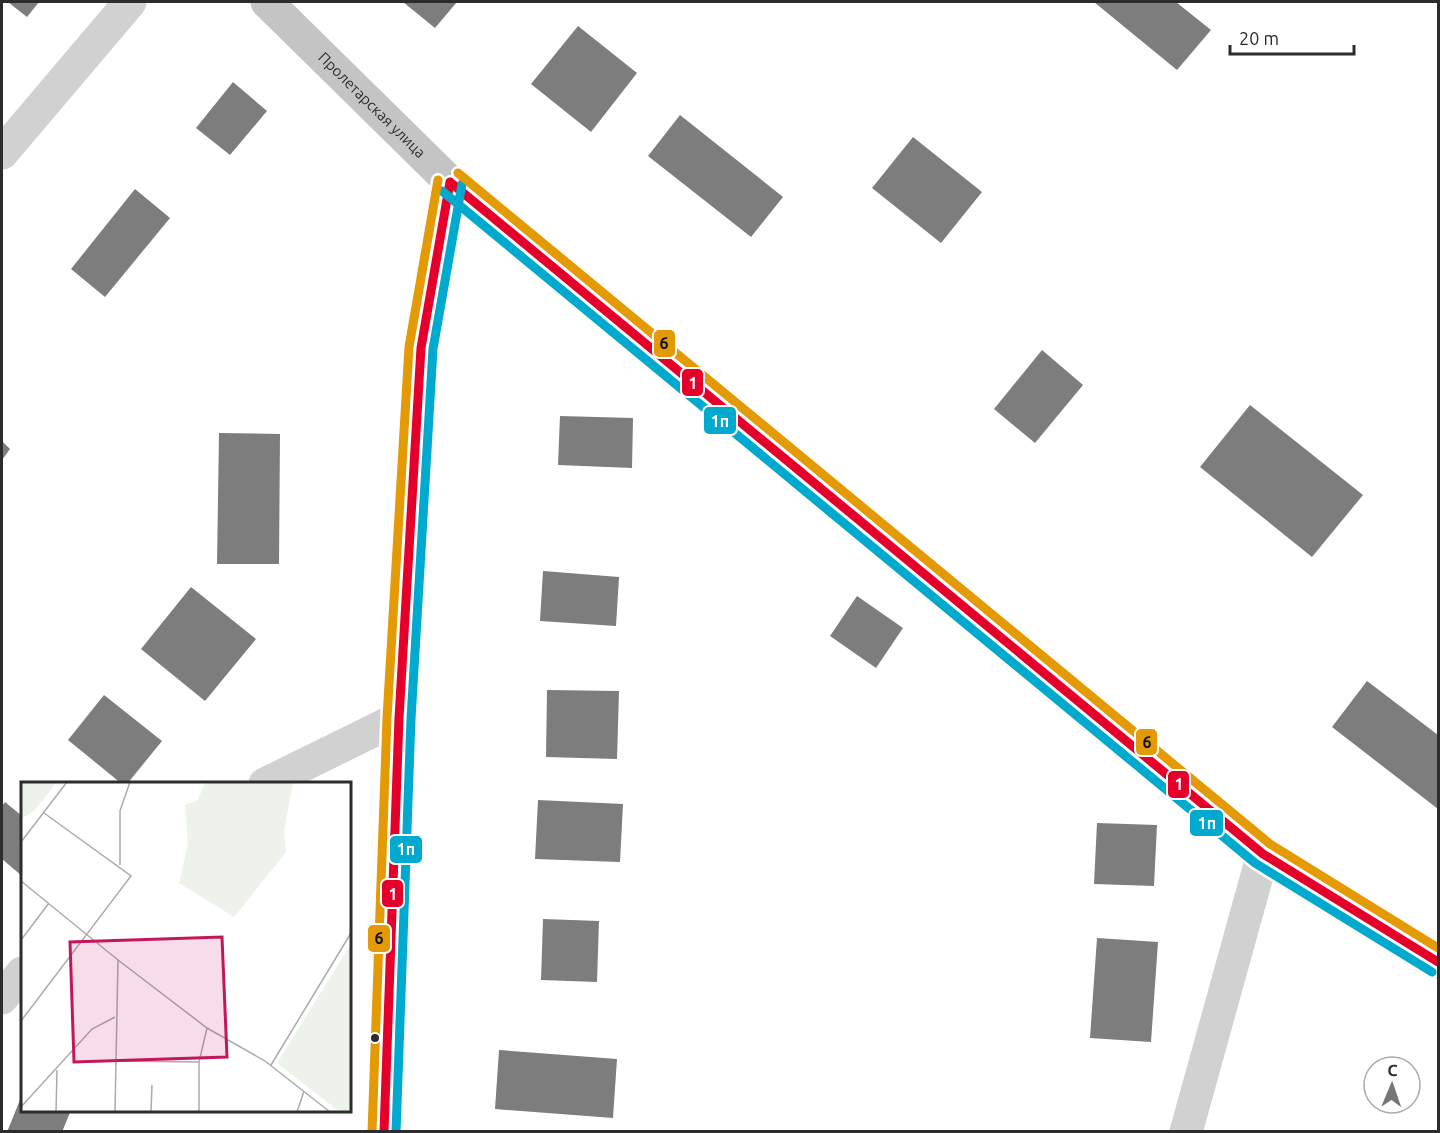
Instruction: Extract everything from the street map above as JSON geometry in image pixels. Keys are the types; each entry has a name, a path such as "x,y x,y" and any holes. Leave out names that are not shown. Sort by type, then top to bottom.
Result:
{"main road":[{"name":"Пролетарская улица","path":"267,2 450,182"},
{"path":"384,1131 399,718 421,348 450,182"}],"street":[{"path":"2,153 130,2"},
{"name":"Пролетарская улица","path":"450,182 1263,854 1438,962"},
{"path":"267,782 399,718"},
{"path":"1186,1131 1263,854"},
{"path":"2,998 21,974"}],"building":[{"path":"8,2 39,2 27,17"},
{"path":"403,2 457,2 435,28"},
{"path":"1094,2 1176,2 1211,30 1177,70"},
{"path":"578,26 637,73 591,132 531,84"},
{"path":"233,82 267,111 230,155 196,128"},
{"path":"680,115 783,197 751,237 648,156"},
{"path":"913,137 982,192 941,243 872,188"},
{"path":"135,189 170,218 105,297 71,269"},
{"path":"1042,350 1083,385 1035,443 994,409"},
{"path":"1250,405 1363,495 1312,557 1200,467"},
{"path":"560,416 633,418 632,468 558,465"},
{"path":"219,433 280,434 279,564 217,564"},
{"path":"2,441 10,449 2,460"},
{"path":"543,571 619,577 616,626 540,621"},
{"path":"191,587 256,639 205,701 141,649"},
{"path":"857,596 903,628 876,668 830,636"},
{"path":"1367,681 1438,735 1438,809 1332,727"},
{"path":"547,690 619,691 617,759 546,757"},
{"path":"104,695 162,741 129,782 120,782 68,740"},
{"path":"538,800 623,804 620,862 535,859"},
{"path":"5,802 21,815 21,875 2,859 2,806"},
{"path":"1097,823 1157,825 1154,886 1094,884"},
{"path":"543,919 599,921 597,982 541,980"},
{"path":"1097,938 1158,942 1151,1042 1090,1038"},
{"path":"499,1050 617,1059 613,1118 495,1109"},
{"path":"21,1097 21,1112 70,1112 62,1132 7,1132"}],"transit line":[{"name":"6","path":"458,173 1270,844 1438,948"},
{"name":"6","path":"372,1132 387,718 409,347 438,180"},
{"name":"1","path":"450,182 1263,854 1438,962"},
{"name":"1","path":"384,1132 399,718 421,348 450,182"},
{"name":"1п","path":"396,1132 411,719 433,349 462,184"},
{"name":"1п","path":"442,191 1255,863 1432,972"}]}
